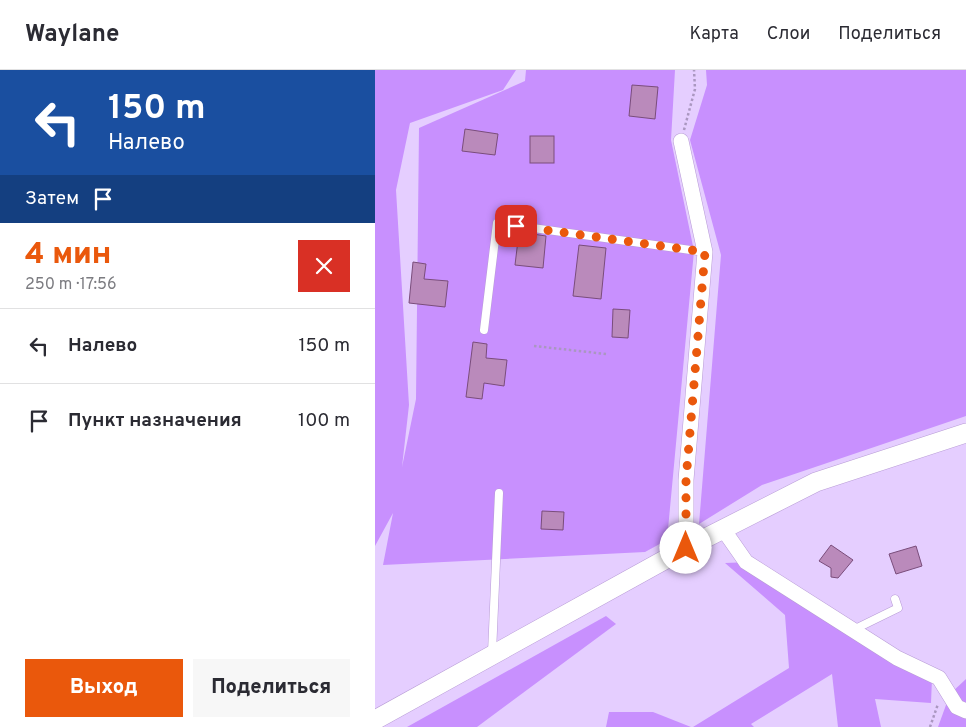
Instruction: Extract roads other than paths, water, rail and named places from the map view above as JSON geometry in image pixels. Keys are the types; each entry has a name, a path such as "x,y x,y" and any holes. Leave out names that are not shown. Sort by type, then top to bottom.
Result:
{"street":[{"path":"681,141 705,252 686,480 686,548"},
{"path":"376,718 686,548 817,482 966,433"},
{"path":"723,529 746,562 897,658 939,678 957,707 966,711"}],"lane":[{"path":"484,330 497,223 705,252"},
{"path":"492,655 499,493"},
{"path":"853,630 898,608 895,598"}]}
